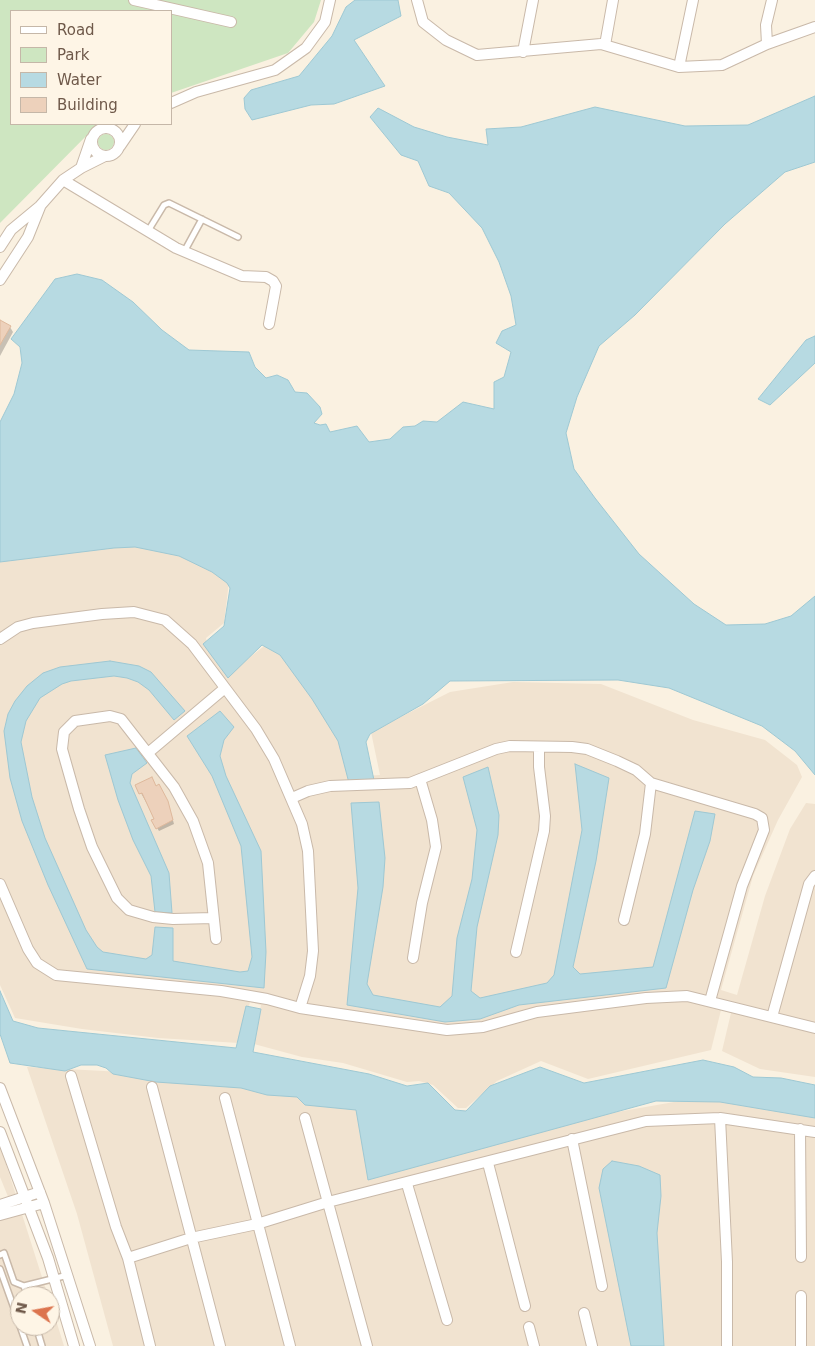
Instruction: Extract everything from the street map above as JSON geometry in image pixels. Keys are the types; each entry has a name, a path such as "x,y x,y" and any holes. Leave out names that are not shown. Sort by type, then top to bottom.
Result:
{"street":[{"path":"134,0 231,22"},
{"path":"172,103 196,92 275,70 306,48 325,22 330,0"},
{"path":"417,0 423,22 446,40 477,55 605,45 679,67 722,65 767,44 815,27"},
{"path":"523,52 533,0"},
{"path":"605,45 613,0"},
{"path":"679,67 692,0"},
{"path":"767,44 766,25 772,0"},
{"path":"81,168 92,138 98,130 115,125"},
{"path":"0,247 11,230 40,206 63,180 104,156 114,154 134,125"},
{"path":"108,127 116,132 120,146"},
{"path":"92,138 92,148 104,156"},
{"path":"63,180 184,252 242,276 266,278 273,281 276,286 269,324"},
{"path":"0,280 28,237 40,206"},
{"path":"0,639 18,627 33,623 119,612 148,615 165,620 177,628 192,644 256,729 274,759 302,824 308,851 313,924 310,976 300,1008"},
{"path":"148,753 225,688"},
{"path":"213,918 173,919 152,917 130,910 117,898 92,847 62,749 62,740 69,726 75,720 116,716 126,724 179,795 203,846 208,863 216,939"},
{"path":"292,798 308,791 350,784 386,785 420,779 496,749 522,746 587,749 636,770 651,783 755,814 762,818 765,824 761,842 742,886 710,1001"},
{"path":"516,952 545,824 539,748"},
{"path":"413,958 422,904 436,847 432,820 420,779"},
{"path":"624,920 645,834 651,783"},
{"path":"772,1017 809,884 815,876"},
{"path":"0,884 28,949 37,963 56,974 221,992 267,999 300,1008 432,1028 467,1029 500,1023 537,1012 646,998 687,996 815,1028"},
{"path":"71,1076 116,1227 128,1258 150,1346"},
{"path":"152,1087 220,1346"},
{"path":"0,1088 44,1203 69,1275 90,1346"},
{"path":"225,1098 290,1346"},
{"path":"305,1118 367,1346"},
{"path":"128,1258 191,1238 257,1224 328,1202 407,1184 646,1121 720,1118 815,1132"},
{"path":"720,1118 726,1262 726,1346"},
{"path":"800,1129 801,1257"},
{"path":"0,1132 55,1278 74,1346"},
{"path":"572,1139 602,1286"},
{"path":"488,1163 525,1306"},
{"path":"407,1184 446,1320"},
{"path":"0,1205 40,1192"},
{"path":"0,1215 44,1203"},
{"path":"800,1346 801,1296"},
{"path":"584,1313 592,1346"},
{"path":"529,1327 534,1346"}],"lane":[{"path":"147,231 164,205 169,203 238,237"},
{"path":"184,252 202,219"},
{"path":"0,1255 4,1253 14,1282 24,1286 69,1275"},
{"path":"0,1269 10,1298"}],"shaded area":[{"path":"120,543 181,553 229,582 224,623 206,638 207,644 246,660 272,640 342,733 350,777 380,775 371,732 450,692 513,682 601,684 693,720 765,740 797,765 802,777 778,820 753,876 721,990 737,995 765,896 790,829 806,803 815,804 815,1077 760,1069 722,1051 731,1013 721,1010 711,1050 588,1079 541,1061 497,1081 466,1108 458,1108 433,1085 419,1081 407,1082 343,1063 302,1057 254,1044 261,1005 250,1002 239,1043 158,1038 82,1029 15,1018 0,985 0,562"},
{"path":"27,1067 162,1074 543,1125 674,1102 759,1098 815,1111 815,1346 113,1346 77,1214"},
{"path":"0,1145 45,1286 10,1286 10,1336 60,1336 60,1333 64,1346 0,1346 0,1202 9,1199 0,1177"}],"green space":[{"path":"0,0 321,0 314,22 288,53 172,93 172,10 10,10 10,125 97,125 0,223"},
{"path":"103,134 109,134 114,139 112,148 103,150 98,145 98,139"}],"water":[{"path":"355,0 398,0 401,16 354,40 385,86 334,104 311,105 252,120 245,109 244,98 251,90 299,76 332,36 346,7"},
{"path":"815,96 815,162 785,172 725,224 635,315 599,346 577,397 566,433 574,469 639,554 694,604 726,625 765,624 791,616 815,596 815,775 795,751 762,726 669,688 618,680 450,681 423,704 370,734 366,742 375,785 349,783 338,741 312,699 280,655 262,645 228,678 203,644 224,626 230,588 227,583 212,572 179,556 135,547 0,562 0,422 14,394 22,363 20,347 11,339 55,279 77,274 102,280 133,302 162,330 189,350 249,352 255,367 266,378 277,375 288,380 295,392 307,393 320,407 322,414 314,423 326,424 330,432 357,426 369,442 390,439 403,427 415,426 423,421 437,422 463,402 494,409 494,382 504,377 511,352 496,343 502,331 516,325 511,296 499,262 482,228 449,193 429,186 418,161 401,155 370,117 378,108 414,127 447,137 488,145 486,129 521,127 595,107 685,126 748,125"},
{"path":"815,336 815,363 770,405 758,399 806,340"},
{"path":"110,661 139,666 151,672 185,711 174,720 149,690 138,682 127,678 114,676 71,681 62,684 40,698 26,721 21,742 32,797 45,838 86,930 97,947 103,952 146,959 152,955 155,927 173,928 173,961 240,972 248,971 252,957 241,846 212,776 187,736 220,711 234,727 224,740 220,756 226,776 261,851 266,952 264,988 87,969 48,885 22,821 10,778 4,731 8,714 15,701 27,686 43,673 60,667"},
{"path":"136,748 147,763 132,774 130,783 169,873 172,913 155,912 151,876 133,840 118,800 105,755"},
{"path":"575,764 609,778 596,861 573,967 580,974 653,967 695,811 715,814 710,841 693,890 666,988 519,1005 480,1019 445,1022 347,1005 358,888 351,803 379,802 385,858 383,887 367,984 373,995 440,1007 452,996 457,938 472,879 477,830 463,777 488,767 499,815 498,835 477,927 471,991 480,998 547,983 554,975 582,830"},
{"path":"0,991 13,1021 38,1028 236,1048 246,1006 261,1009 253,1052 369,1074 407,1086 428,1083 455,1110 466,1111 490,1086 540,1067 584,1083 703,1060 734,1067 753,1077 781,1078 815,1085 815,1118 720,1102 656,1101 368,1180 356,1110 305,1105 297,1097 267,1095 241,1088 156,1082 113,1074 106,1068 97,1065 81,1065 65,1071 10,1063 0,1034"},
{"path":"612,1161 639,1166 660,1175 661,1196 657,1233 664,1346 631,1346 599,1188 603,1169"}],"building":[{"path":"0,320 11,326 0,345"},
{"path":"152,777 156,786 159,784 168,801 173,820 156,829 151,820 154,819 142,793 139,794 135,785"}]}
